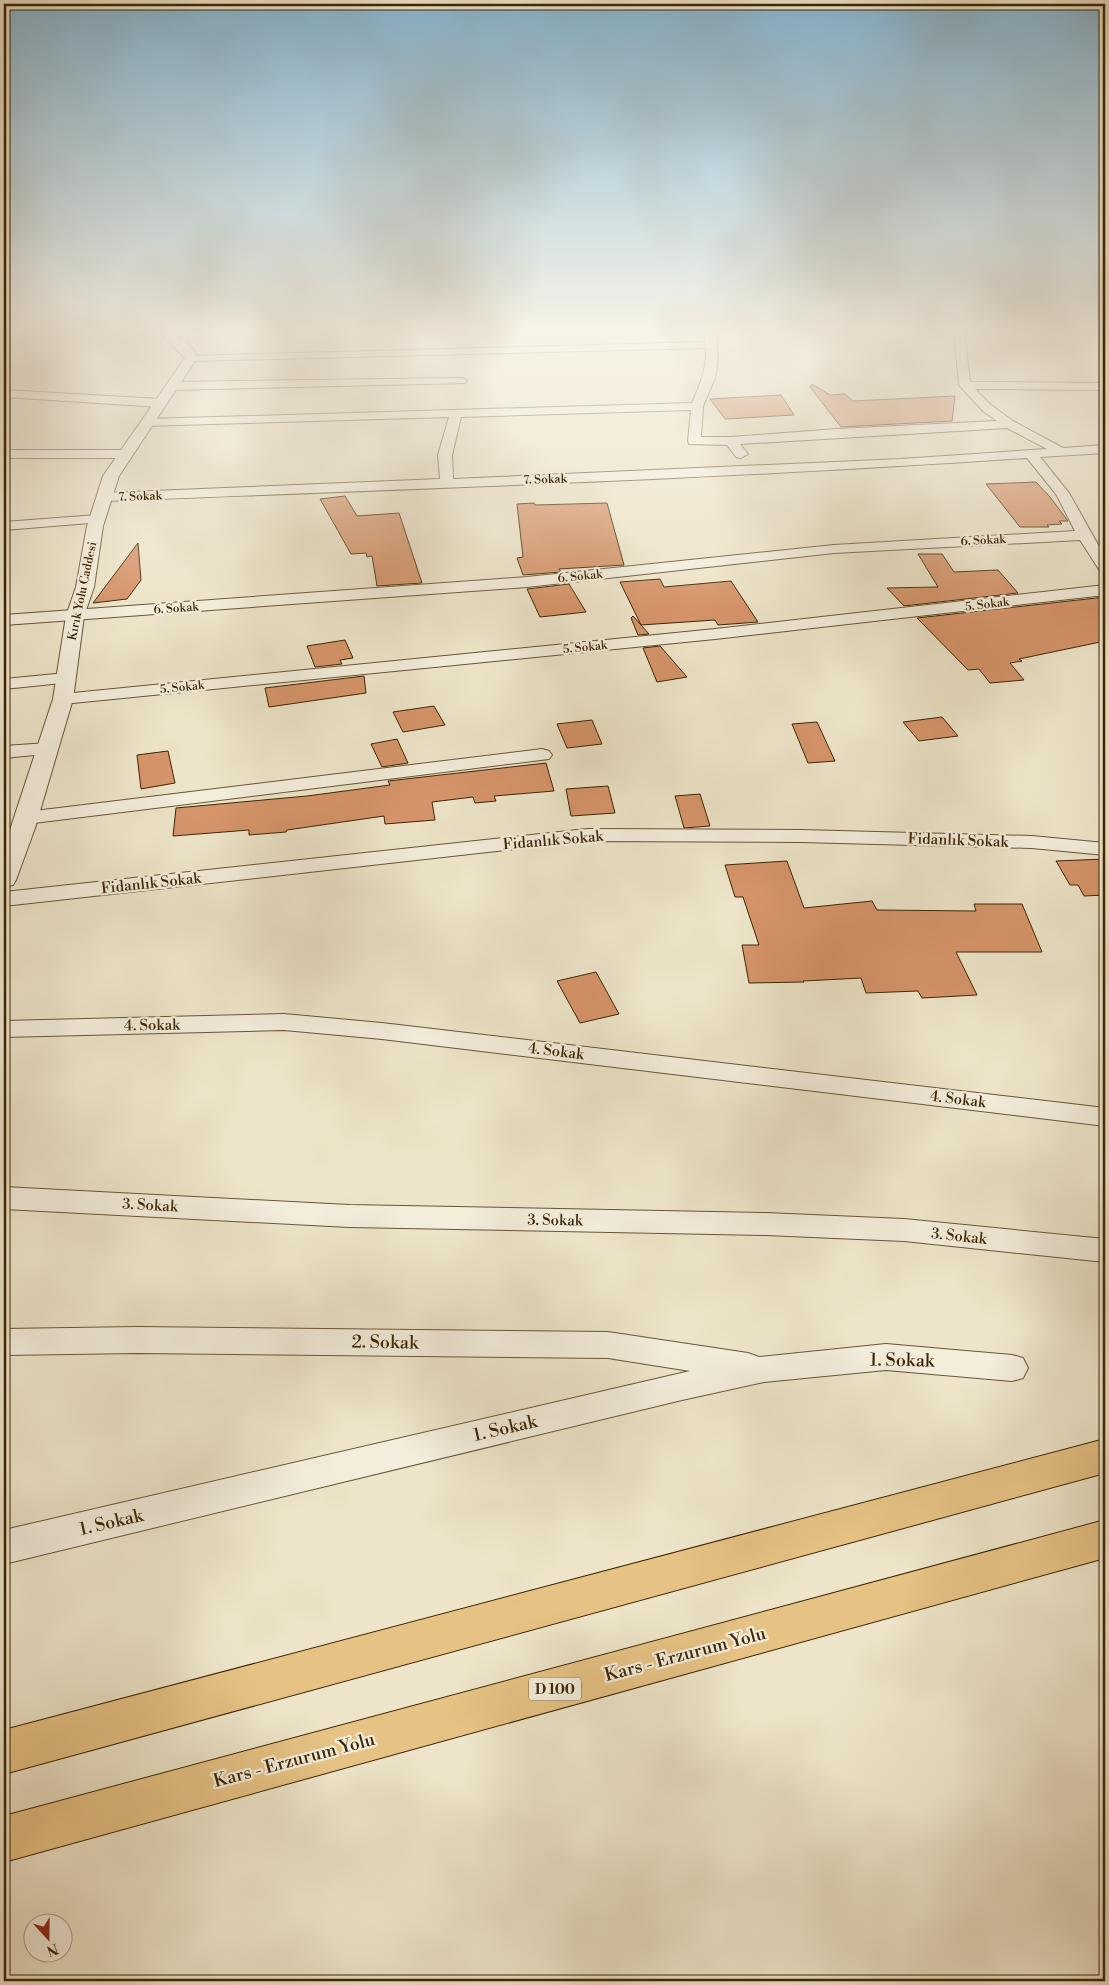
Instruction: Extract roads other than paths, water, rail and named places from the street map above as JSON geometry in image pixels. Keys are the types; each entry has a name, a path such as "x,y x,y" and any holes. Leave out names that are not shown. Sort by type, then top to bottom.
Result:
{"highway":[{"path":"4,1752 1105,1456"},
{"name":"Kars - Erzurum Yolu","path":"4,1839 1105,1539"}],"street":[{"name":"Kırık Yolu Caddesi","path":"4,880 64,699 75,616 85,587 97,520 104,497 111,476 148,424"},
{"path":"447,483 445,455 453,424"},
{"path":"695,424 694,441 732,441 836,433 1009,424 1058,450"},
{"path":"732,441 744,460 746,470"},
{"name":"7. Sokak","path":"104,497 746,470 1105,448"},
{"path":"1030,453 1062,493 1084,535 1105,568"},
{"path":"4,454 126,454"},
{"path":"4,526 97,520"},
{"name":"6. Sokak","path":"4,620 527,582 834,549 1084,535"},
{"name":"5. Sokak","path":"64,699 442,662 926,611 1105,590"},
{"path":"4,684 66,678"},
{"path":"4,752 48,749"},
{"path":"26,818 542,755"},
{"name":"Fidanlık Sokak","path":"4,899 587,836 840,837 1032,842 1105,849"},
{"name":"4. Sokak","path":"4,1029 284,1022 402,1033 1105,1117"},
{"name":"3. Sokak","path":"4,1198 349,1216 766,1224 894,1230 1105,1251"},
{"name":"2. Sokak","path":"4,1342 137,1340 608,1345 764,1369"},
{"name":"1. Sokak","path":"4,1547 673,1388 764,1369 886,1357 1012,1368"}]}
